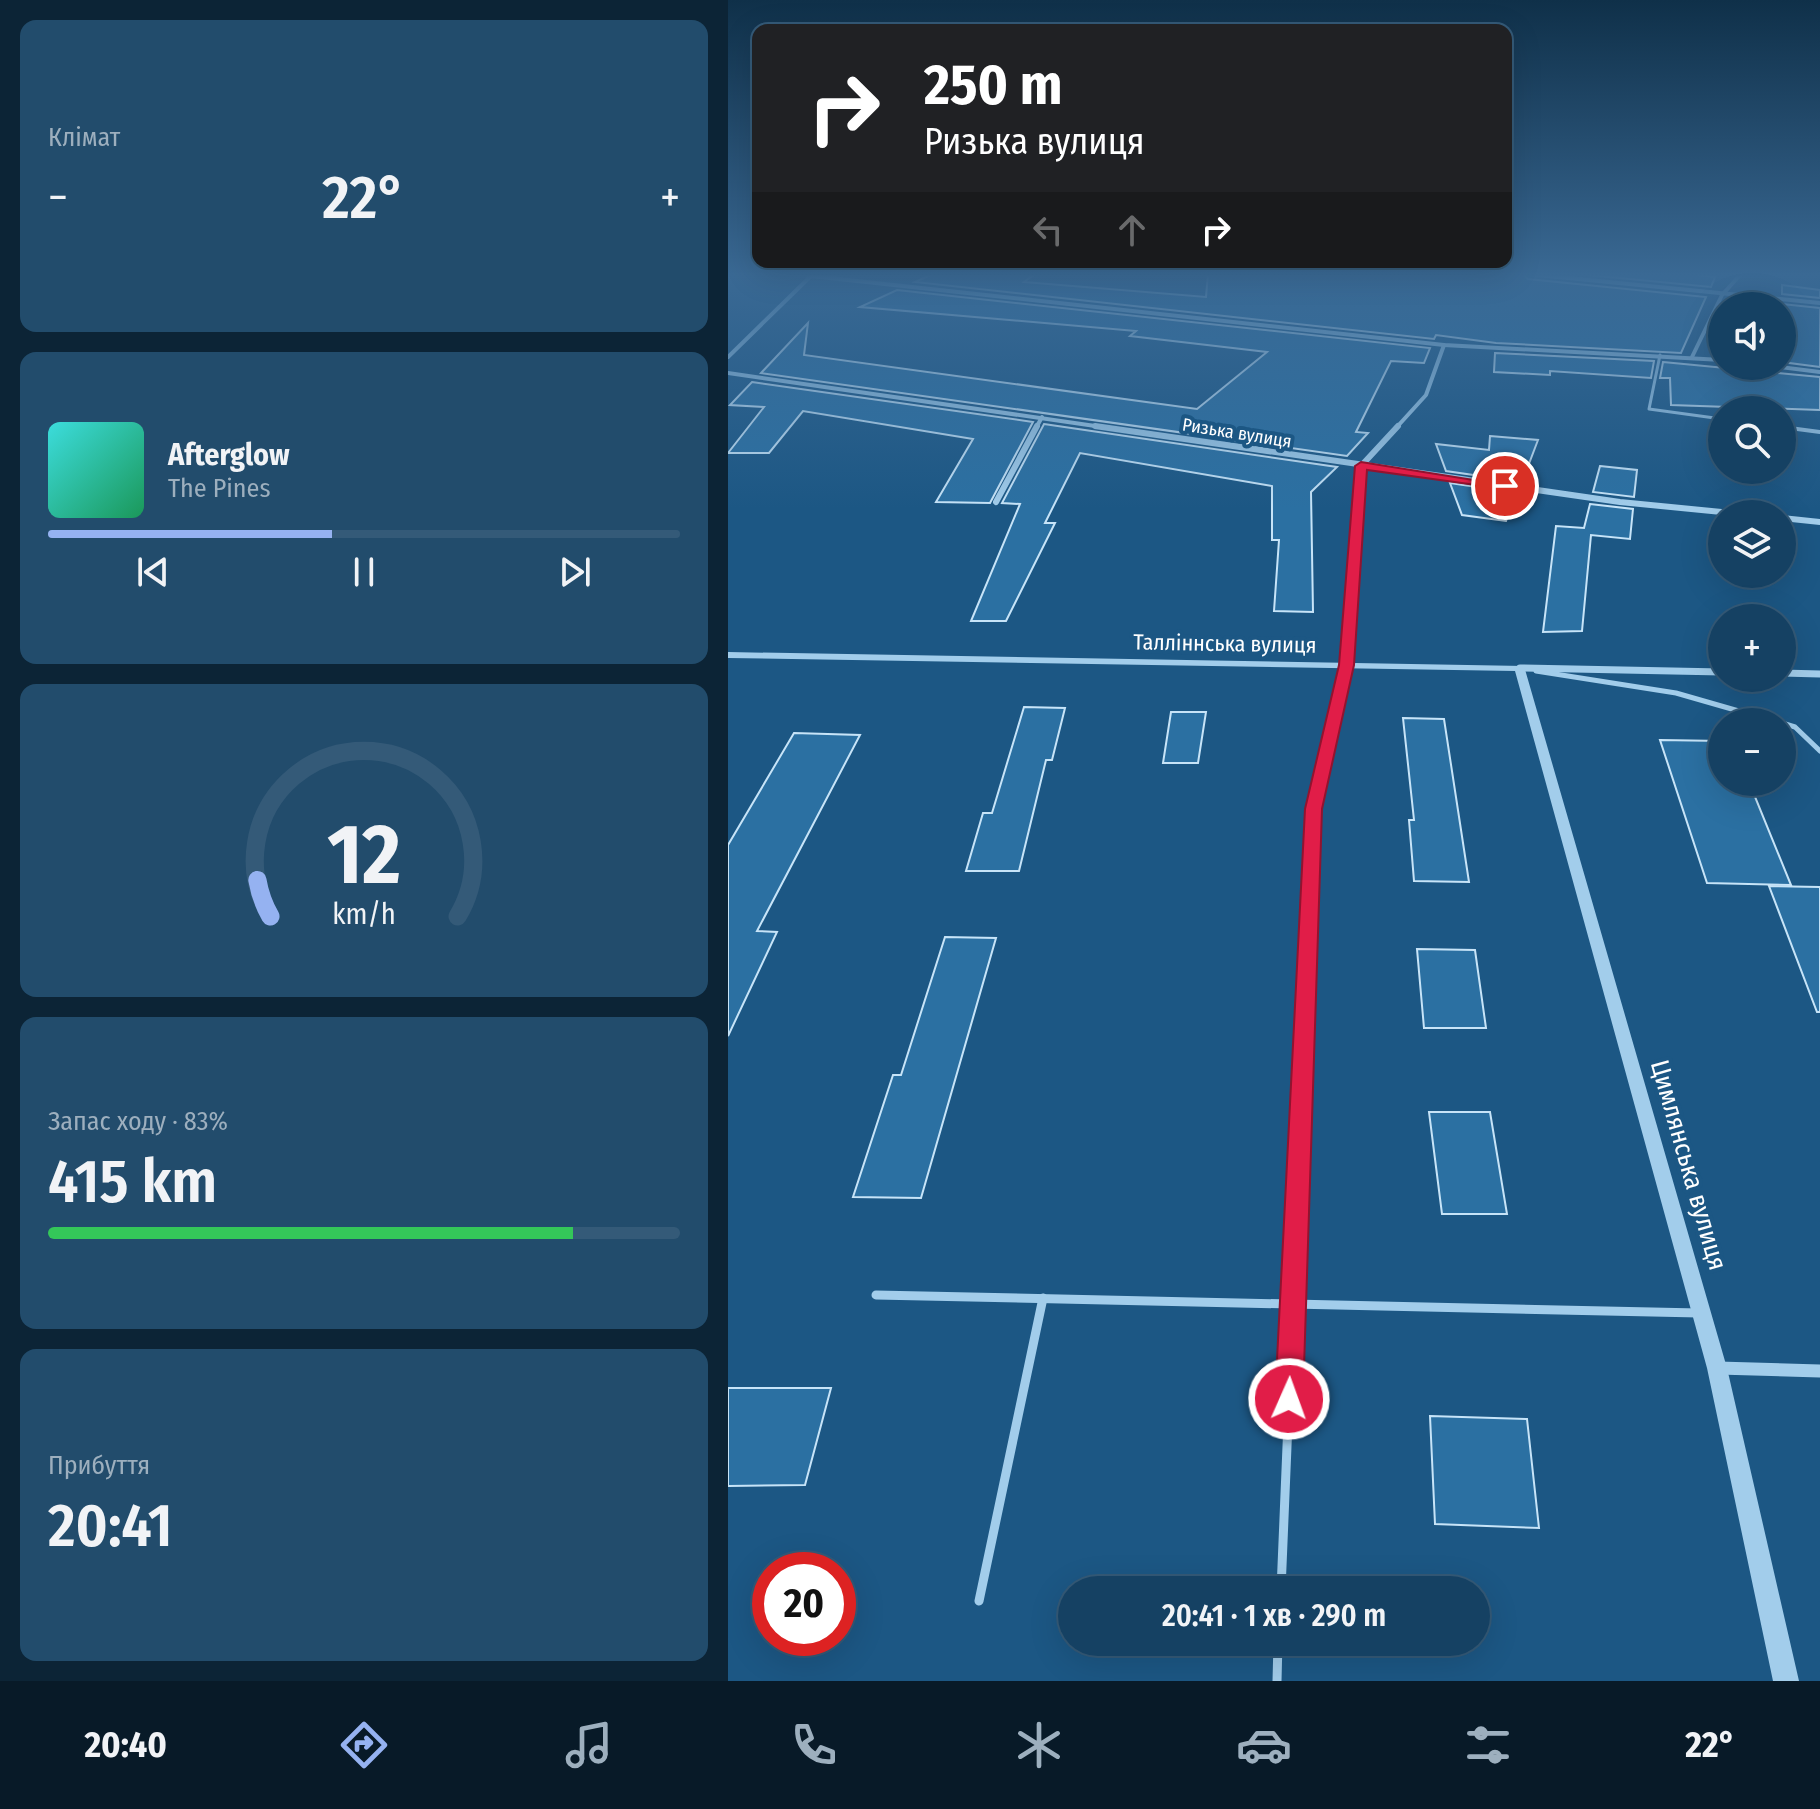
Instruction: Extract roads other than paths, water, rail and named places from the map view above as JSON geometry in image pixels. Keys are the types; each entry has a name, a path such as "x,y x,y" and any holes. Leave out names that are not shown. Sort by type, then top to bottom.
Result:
{"street":[{"path":"1347,665 1361,466 1426,395 1441,352"},
{"path":"1605,352 1708,359"},
{"path":"1692,357 1694,352"},
{"path":"1796,369 1820,372"},
{"name":"Ризька вулиця","path":"728,373 1361,466 1620,502 1708,511"},
{"path":"996,502 1042,417"},
{"path":"1796,519 1820,522"},
{"name":"Талліннська вулиця","path":"728,655 1708,672"},
{"name":"Цимлянська вулиця","path":"1520,668 1717,1368 1786,1681"},
{"path":"1796,673 1820,674"},
{"path":"1717,1368 1820,1371"}],"lane":[{"path":"1660,355 1662,370 1649,399 1649,409 1708,417"},
{"path":"1796,429 1820,432"},
{"path":"1282,1576 1314,809 1347,665"},
{"path":"1520,668 1676,693 1728,708"},
{"path":"1796,728 1820,751"},
{"path":"876,1295 1702,1313"},
{"path":"979,1601 1043,1298"},
{"path":"1277,1681 1278,1656"}]}
